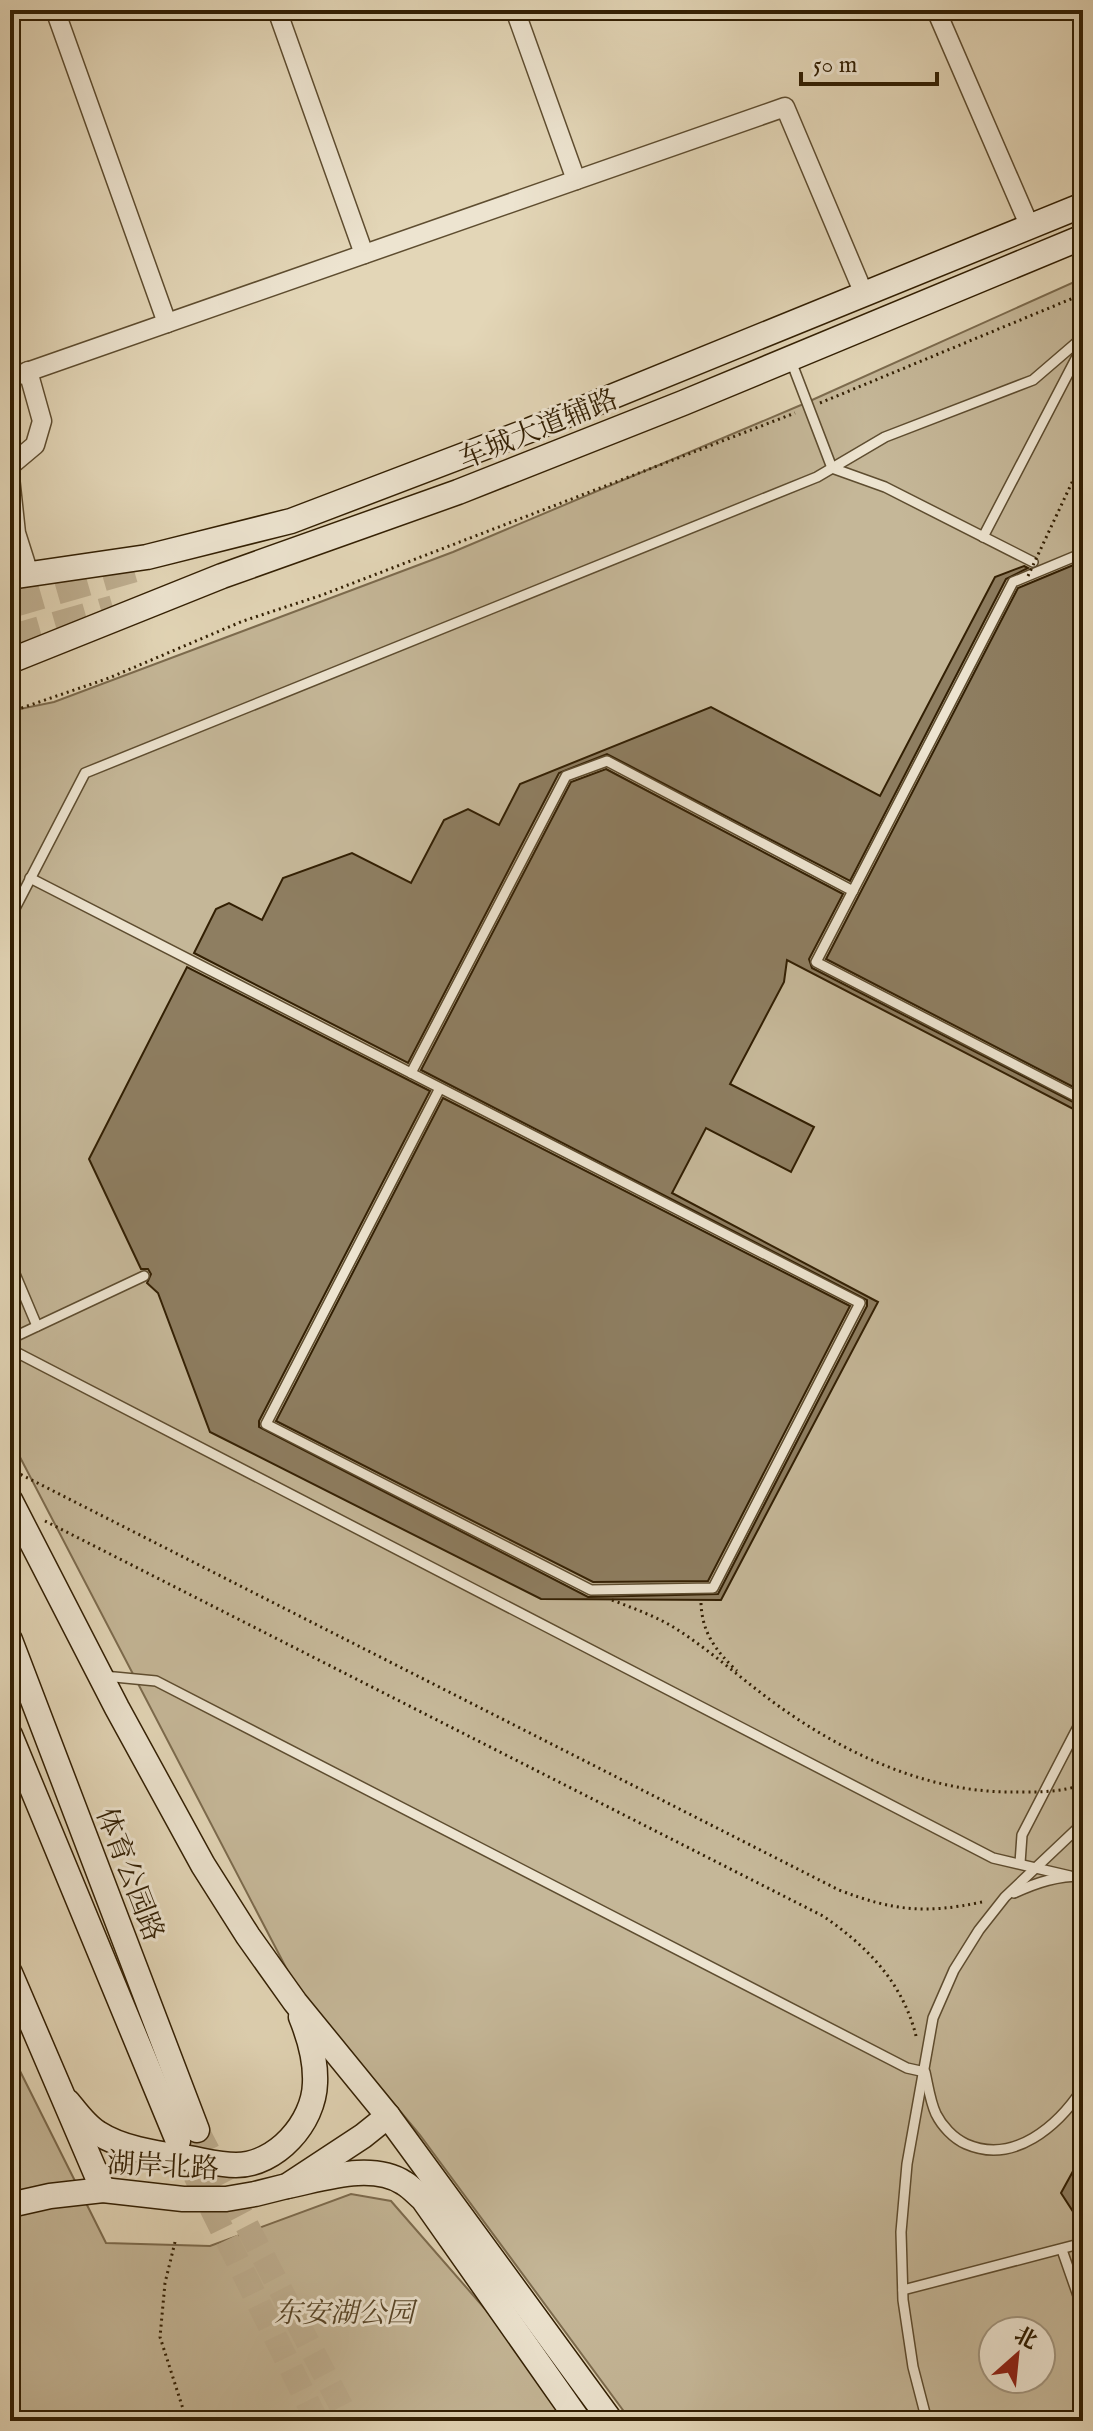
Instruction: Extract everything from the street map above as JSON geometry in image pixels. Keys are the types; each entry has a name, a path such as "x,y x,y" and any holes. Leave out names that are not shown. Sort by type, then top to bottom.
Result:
{"main road":[{"name":"车城大道辅路","path":"19,576 147,557 291,521 530,430 1083,205"},
{"name":"车城大道辅路","path":"10,661 222,576 458,492 1083,237"},
{"path":"11,1503 203,1865 248,1936 295,2002 388,2116 611,2421"},
{"name":"体育公园路","path":"10,1640 187,2135 10,1735"},
{"path":"10,1973 68,2102 103,2190"},
{"path":"68,2102 95,2132 112,2141 160,2154 236,2165 271,2155 285,2145 298,2128 309,2109 315,2087 314,2058 295,2002"},
{"name":"湖岸北路","path":"10,2205 50,2196 103,2190 183,2199 226,2199 287,2186 388,2116"},
{"path":"287,2186 351,2174 381,2174 403,2182 423,2199 579,2421"}],"street":[{"path":"55,10 167,323"},
{"path":"277,10 364,254"},
{"path":"515,10 576,180"},
{"path":"936,10 1030,227"},
{"path":"10,466 35,445 42,421 19,374 785,107 864,294"},
{"path":"10,477 19,576"}],"lane":[{"path":"10,918 85,773 802,483 885,437 1033,380 1083,337"},
{"path":"983,537 1083,345"},
{"path":"789,358 832,468 885,487 1033,562"},
{"path":"1083,553 1013,582 816,962 1083,1100"},
{"path":"411,1073 566,776 607,761 853,891"},
{"path":"30,878 860,1303 713,1588 591,1590 266,1424 440,1088"},
{"path":"10,1262 37,1326"},
{"path":"10,1339 144,1276"},
{"path":"10,1349 993,1858 1070,1876"},
{"path":"100,1675 156,1681 892,2061 925,2072"},
{"path":"1020,1863 1022,1835 1083,1717"},
{"path":"927,2421 913,2367 903,2290 901,2232 907,2164 933,2018 954,1970 979,1930 1005,1897 1083,1823"},
{"path":"1060,1846 1055,1858 1056,1865 1070,1876"},
{"path":"1005,1897 1039,1881 1083,1876"},
{"path":"925,2072 934,2111 943,2126 959,2141 978,2149 1000,2150 1021,2146 1045,2131 1070,2107 1083,2088"},
{"path":"903,2290 1083,2243"},
{"path":"1062,2250 1083,2310"}],"path":[{"path":"10,712 109,678 243,621 322,595 808,407 1083,294"},
{"path":"1028,576 1083,459"},
{"path":"10,1469 839,1890 876,1905 922,1912 1005,1897"},
{"path":"11,1503 823,1916 874,1957 892,1981 911,2017 925,2072"},
{"path":"612,1600 654,1616 737,1671"},
{"path":"700,1600 701,1615 715,1650 765,1696 840,1744 915,1777 989,1792 1030,1792 1083,1784"},
{"path":"175,2242 165,2283 160,2337 184,2412"},
{"path":"177,2421 184,2412"},
{"path":"184,2412 223,2421"}],"green space":[{"path":"1083,278 1083,2421 631,2421 420,2135 294,1983 10,1438 10,711 54,702 453,552 801,405"},
{"name":"东安湖公园","path":"10,2051 106,2243 210,2246 351,2194 391,2201 506,2333 569,2421 10,2421"}],"building":[{"path":"1083,561 1083,1092 826,959 1018,588"},
{"path":"1024,566 1028,568 1006,579 850,881 607,754 559,773 408,1063 194,953 216,909 229,903 262,920 283,878 352,853 411,883 444,820 468,809 499,825 520,784 711,707 880,796 995,577"},
{"path":"606,769 843,894 809,959 812,968 1083,1107 1083,1114 787,960 784,982 730,1084 814,1127 791,1172 706,1128 672,1193 878,1302 721,1600 541,1599 210,1432 158,1293 147,1283 151,1274 148,1269 141,1269 89,1159 187,967 430,1091 259,1421 259,1427 588,1597 718,1594 867,1306 867,1300 421,1070 571,782"},
{"path":"443,1098 850,1306 708,1581 593,1582 276,1421"},
{"path":"1083,2153 1083,2227 1061,2193"}],"tunnel":[{"path":"10,602 142,564"},
{"path":"10,641 114,611"},
{"path":"197,2130 349,2421"},
{"path":"179,2143 317,2421"}]}
